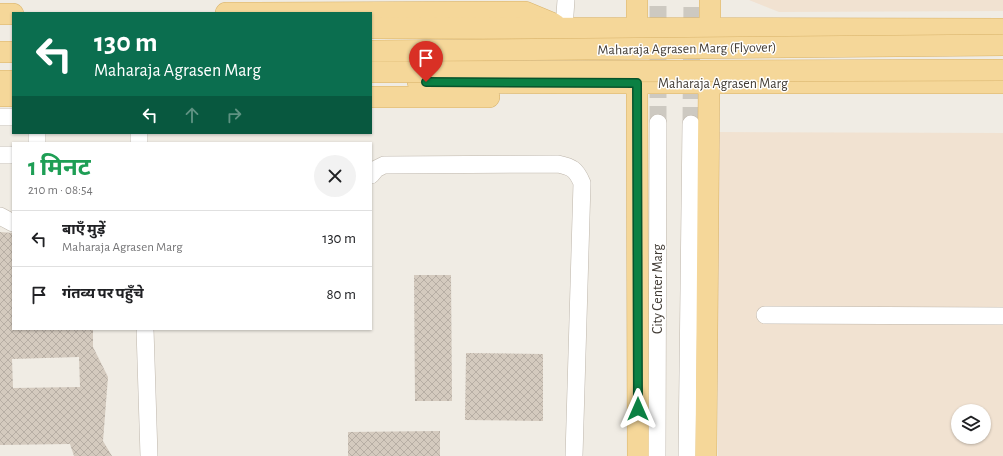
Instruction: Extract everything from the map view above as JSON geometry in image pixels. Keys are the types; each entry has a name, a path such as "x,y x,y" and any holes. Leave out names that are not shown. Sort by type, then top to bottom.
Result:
{"main road":[{"path":"637,0 637,28"},
{"path":"710,0 710,28"},
{"path":"365,12 525,12 564,28"},
{"path":"0,14 12,14"},
{"path":"0,28 12,28"},
{"path":"372,28 1003,29"},
{"name":"Maharaja Agrasen Marg (Flyover)","path":"372,51 1003,45"},
{"path":"0,52 12,52"},
{"name":"Maharaja Agrasen Marg (Flyover)","path":"372,72 1003,70"},
{"path":"0,72 12,72"},
{"path":"0,81 12,81"},
{"name":"Maharaja Agrasen Marg","path":"372,81 558,83 1003,83"},
{"path":"372,97 508,97 558,83"},
{"path":"637,83 638,456"},
{"path":"706,456 709,83"},
{"path":"0,96 12,96"}],"street":[{"path":"564,28 566,0"},
{"path":"0,117 12,117"},
{"name":"City Center Marg","path":"657,456 658,123"},
{"path":"687,456 691,124"},
{"path":"0,155 12,155"},
{"path":"372,174 376,169 384,165 558,164 569,166 578,173 582,183 574,456"},
{"path":"0,216 12,222"},
{"path":"765,315 1003,316"},
{"path":"145,330 149,456"}],"shaded area":[{"path":"749,0 1003,0 1003,11 779,12"},
{"path":"718,132 1003,133 1003,456 718,456"}],"building":[{"path":"0,232 12,233 12,330 93,330 93,347 108,377 103,441 112,456 74,456 70,444 0,445","holes":["79,357 80,387 13,388 12,359"]},
{"path":"414,275 451,275 452,401 415,401"},
{"path":"466,353 543,354 543,421 465,420"},
{"path":"440,431 440,456 348,456 348,432"}],"tunnel":[{"path":"658,0 658,123"},
{"path":"691,124 692,0"}],"route":[{"path":"426,82 637,83 638,409"}]}
